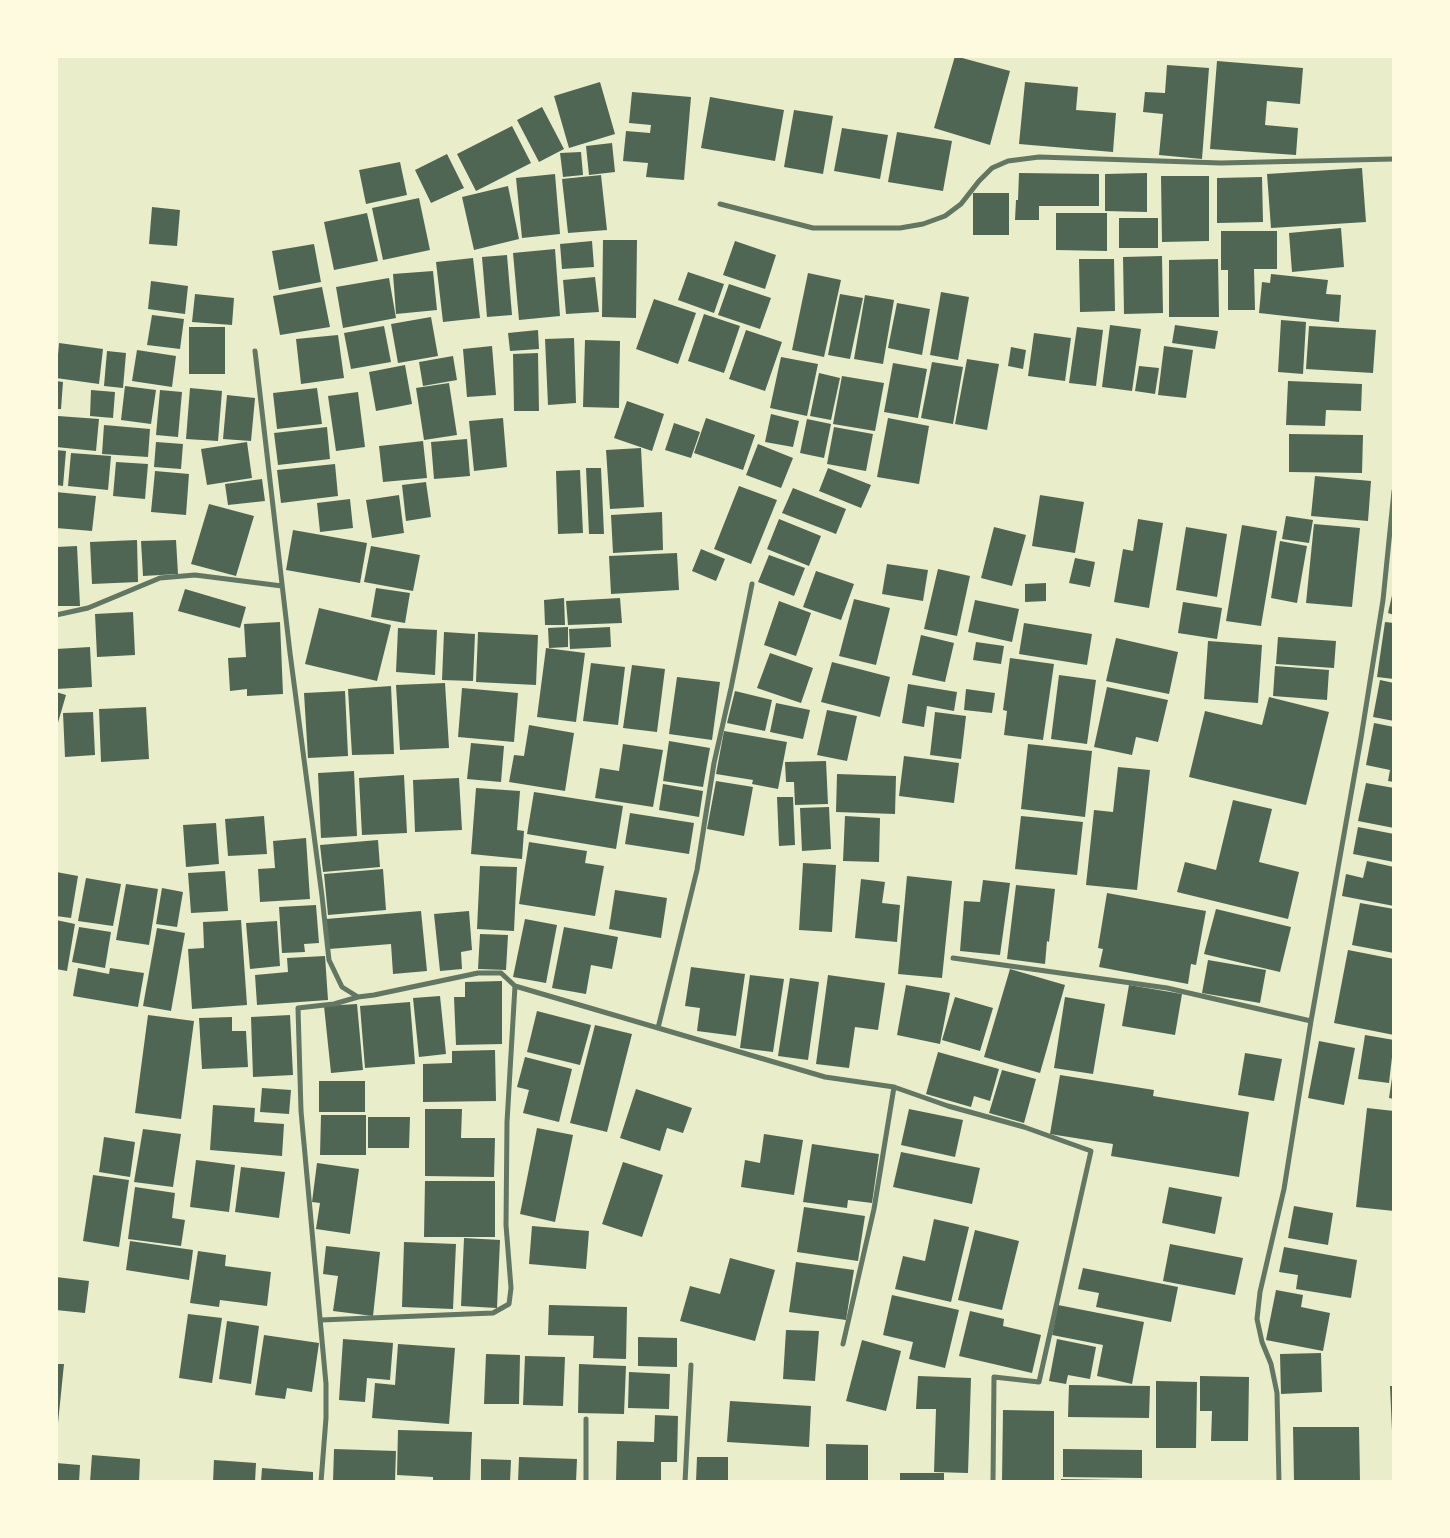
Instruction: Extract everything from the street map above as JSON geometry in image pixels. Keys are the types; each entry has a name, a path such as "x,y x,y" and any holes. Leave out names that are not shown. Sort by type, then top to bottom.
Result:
{"street":[{"path":"720,204 813,228 900,228 923,224 945,216 961,204 992,168 1008,161 1039,157 1221,163 1394,159"},
{"path":"255,351 301,746 329,960 342,988 358,997"},
{"path":"1279,1482 1276,1394 1271,1364 1262,1342 1257,1319 1260,1292 1284,1189 1311,1021 1361,738 1381,610 1394,490"},
{"path":"56,615 88,608 160,578 194,575 282,586"},
{"path":"658,1028 697,870 714,763 752,584"},
{"path":"953,958 1167,988 1311,1021"},
{"path":"321,1482 326,1410 320,1320 300,1111 298,1008 334,1004 358,997 478,972 501,972 515,986 616,1014 824,1077 894,1087 948,1106 1024,1127 1091,1151 1039,1382 994,1377 993,1482"},
{"path":"320,1320 493,1313 509,1304 511,1288 506,1225 507,1122 515,986"},
{"path":"843,1344 874,1209 894,1087"},
{"path":"685,1482 691,1365"},
{"path":"586,1419 586,1482"}],"building":[{"path":"955,56 1010,71 990,145 934,128"},
{"path":"1217,61 1303,68 1300,104 1267,101 1265,125 1298,128 1296,155 1210,149"},
{"path":"1167,65 1209,68 1202,159 1159,155 1163,114 1143,112 1145,92 1165,93"},
{"path":"600,82 615,134 569,148 554,96"},
{"path":"1025,82 1078,87 1076,110 1116,113 1113,152 1019,144"},
{"path":"632,92 691,97 684,180 646,177 648,163 623,161 626,131 650,133 651,125 629,123"},
{"path":"710,97 784,110 775,161 701,148"},
{"path":"542,107 564,149 539,162 517,120"},
{"path":"794,110 833,116 823,174 784,167"},
{"path":"512,126 531,163 476,191 457,154"},
{"path":"842,128 888,135 880,179 834,171"},
{"path":"897,132 952,141 943,191 888,182"},
{"path":"612,143 615,172 589,175 586,146"},
{"path":"581,152 583,175 563,177 560,153"},
{"path":"447,154 464,188 431,203 415,170"},
{"path":"400,162 407,195 366,204 359,170"},
{"path":"1362,168 1366,222 1271,228 1267,174"},
{"path":"1019,173 1099,174 1099,206 1039,206 1039,220 1015,220"},
{"path":"1147,173 1147,212 1105,211 1105,174"},
{"path":"555,174 560,234 522,238 516,178"},
{"path":"601,175 607,230 568,233 562,179"},
{"path":"1161,176 1209,176 1209,241 1162,242"},
{"path":"1262,177 1263,222 1217,223 1217,178"},
{"path":"508,186 519,239 474,250 462,197"},
{"path":"973,193 1009,193 1009,235 973,235"},
{"path":"419,198 430,250 383,260 372,208"},
{"path":"152,207 180,210 177,246 149,244"},
{"path":"367,213 378,261 334,270 324,222"},
{"path":"1056,213 1107,213 1107,251 1056,250"},
{"path":"1119,218 1158,218 1158,248 1119,248"},
{"path":"1341,228 1344,267 1292,272 1289,233"},
{"path":"1221,231 1277,231 1277,269 1254,269 1255,310 1228,310 1228,270 1221,270"},
{"path":"603,240 637,240 636,318 602,317"},
{"path":"592,241 594,267 562,269 560,244"},
{"path":"735,241 776,255 765,289 723,275"},
{"path":"314,244 321,282 279,290 272,251"},
{"path":"555,249 560,316 519,320 513,253"},
{"path":"507,255 512,315 487,317 482,257"},
{"path":"1162,256 1163,313 1124,314 1123,257"},
{"path":"473,258 480,318 443,322 436,262"},
{"path":"1079,259 1114,259 1115,311 1080,312"},
{"path":"1218,259 1219,317 1169,317 1169,260"},
{"path":"433,271 437,310 396,314 393,274"},
{"path":"688,272 724,284 714,313 678,300"},
{"path":"808,273 841,280 824,357 792,350"},
{"path":"1271,274 1328,280 1326,294 1341,295 1339,322 1259,313 1262,282 1270,283"},
{"path":"595,277 599,312 566,314 563,280"},
{"path":"389,278 396,318 343,328 336,287"},
{"path":"151,281 188,286 185,314 148,309"},
{"path":"729,284 771,298 760,329 718,315"},
{"path":"322,287 330,327 280,335 273,296"},
{"path":"941,292 969,297 958,360 930,355"},
{"path":"195,294 234,298 232,325 192,322"},
{"path":"840,294 863,298 850,359 828,355"},
{"path":"865,295 894,300 883,364 854,359"},
{"path":"654,299 696,313 678,364 636,349"},
{"path":"897,303 930,309 922,355 888,348"},
{"path":"704,314 740,326 724,373 688,361"},
{"path":"152,315 184,319 180,349 147,345"},
{"path":"431,317 438,356 398,363 391,324"},
{"path":"1281,320 1306,322 1303,374 1278,372"},
{"path":"1110,325 1141,329 1132,391 1102,387"},
{"path":"1175,325 1218,331 1215,349 1172,343"},
{"path":"384,326 391,362 351,369 344,333"},
{"path":"1309,326 1376,330 1373,373 1306,369"},
{"path":"189,327 225,327 225,374 189,374"},
{"path":"1077,327 1103,330 1096,386 1069,383"},
{"path":"538,330 539,349 510,351 508,333"},
{"path":"746,330 782,342 765,391 729,379"},
{"path":"1034,333 1071,338 1065,381 1028,376"},
{"path":"338,335 344,378 301,384 296,339"},
{"path":"574,338 576,403 548,405 545,339"},
{"path":"585,340 620,341 619,408 583,407"},
{"path":"59,343 103,349 99,384 56,378"},
{"path":"492,346 496,395 467,397 463,349"},
{"path":"1164,346 1193,350 1186,398 1158,395"},
{"path":"1011,347 1026,350 1023,369 1008,366"},
{"path":"137,350 176,356 172,387 132,381"},
{"path":"107,351 126,353 123,388 104,386"},
{"path":"538,353 539,411 514,411 513,354"},
{"path":"453,356 457,380 423,386 419,362"},
{"path":"781,357 818,364 807,416 770,408"},
{"path":"967,359 999,364 987,430 955,424"},
{"path":"932,362 963,367 953,424 921,418"},
{"path":"893,363 927,369 918,418 884,412"},
{"path":"405,365 412,404 376,411 369,372"},
{"path":"1139,366 1159,368 1155,394 1135,391"},
{"path":"819,373 840,378 831,420 810,416"},
{"path":"842,376 884,383 875,431 833,424"},
{"path":"56,381 63,382 61,409 56,409"},
{"path":"1288,381 1362,384 1361,411 1326,410 1325,426 1286,425"},
{"path":"449,383 457,435 424,440 416,388"},
{"path":"125,386 156,390 151,424 121,420"},
{"path":"190,388 222,391 218,441 186,439"},
{"path":"317,388 322,424 277,429 273,393"},
{"path":"91,390 115,392 113,418 90,416"},
{"path":"160,390 182,392 178,437 156,435"},
{"path":"358,392 365,447 336,451 328,396"},
{"path":"227,395 255,398 251,441 223,439"},
{"path":"627,401 664,414 652,451 614,438"},
{"path":"771,414 799,421 793,447 765,442"},
{"path":"58,416 99,419 96,451 56,447"},
{"path":"503,418 507,467 474,471 469,421"},
{"path":"706,418 755,435 743,470 694,453"},
{"path":"888,418 929,426 919,484 877,477"},
{"path":"807,419 831,424 824,458 800,453"},
{"path":"674,423 700,432 691,458 665,450"},
{"path":"104,425 150,429 148,457 102,454"},
{"path":"327,427 330,459 278,465 274,433"},
{"path":"834,427 873,434 866,471 827,464"},
{"path":"1289,434 1363,435 1362,473 1289,472"},
{"path":"467,439 470,476 434,479 431,442"},
{"path":"423,441 427,478 383,482 379,446"},
{"path":"156,442 183,444 181,469 154,467"},
{"path":"247,442 252,478 207,485 201,449"},
{"path":"758,444 793,458 781,488 746,475"},
{"path":"641,448 644,507 610,509 606,450"},
{"path":"56,450 66,451 63,486 56,485"},
{"path":"71,453 111,456 108,490 68,486"},
{"path":"116,462 148,464 145,499 113,496"},
{"path":"335,464 338,496 281,503 277,470"},
{"path":"586,468 601,468 604,534 589,534"},
{"path":"828,468 871,485 861,508 819,491"},
{"path":"580,470 583,533 558,534 556,471"},
{"path":"155,471 189,474 186,515 151,512"},
{"path":"1315,476 1371,481 1368,521 1311,516"},
{"path":"262,479 265,501 228,505 225,484"},
{"path":"426,482 431,517 406,521 402,485"},
{"path":"739,486 777,500 751,564 714,549"},
{"path":"793,488 846,509 836,534 782,513"},
{"path":"56,492 96,496 92,531 56,528"},
{"path":"399,495 404,533 372,538 366,500"},
{"path":"1040,495 1084,502 1075,553 1032,546"},
{"path":"350,499 353,528 320,532 317,503"},
{"path":"209,504 254,516 236,576 191,564"},
{"path":"662,512 663,550 613,553 611,515"},
{"path":"1286,516 1313,520 1309,543 1282,539"},
{"path":"779,519 821,536 809,566 767,549"},
{"path":"1138,519 1163,523 1149,608 1114,602 1123,549 1133,551"},
{"path":"1314,524 1360,528 1352,607 1306,603"},
{"path":"1242,525 1277,531 1261,626 1226,621"},
{"path":"994,527 1026,535 1012,586 981,578"},
{"path":"1186,527 1227,534 1217,597 1176,590"},
{"path":"293,530 367,543 360,583 286,570"},
{"path":"137,540 138,582 92,584 90,542"},
{"path":"176,540 178,574 143,576 141,541"},
{"path":"1280,541 1307,546 1297,603 1271,598"},
{"path":"77,546 80,606 56,606 56,547"},
{"path":"371,546 420,555 413,591 364,582"},
{"path":"701,549 725,559 716,581 692,571"},
{"path":"677,553 679,590 611,594 609,556"},
{"path":"769,555 805,568 794,596 758,582"},
{"path":"1075,558 1095,562 1090,587 1069,583"},
{"path":"887,564 928,570 923,601 882,594"},
{"path":"938,569 970,576 957,636 924,629"},
{"path":"816,571 854,584 841,620 803,607"},
{"path":"1046,583 1046,601 1025,602 1025,584"},
{"path":"376,588 410,593 405,623 371,617"},
{"path":"185,589 246,607 240,628 178,611"},
{"path":"1394,591 1394,615 1388,613"},
{"path":"564,598 565,625 545,625 544,600"},
{"path":"620,598 622,623 568,625 566,601"},
{"path":"854,599 890,608 876,665 839,656"},
{"path":"975,600 1019,609 1012,642 968,632"},
{"path":"779,601 811,613 796,656 764,645"},
{"path":"1183,602 1222,608 1217,639 1178,633"},
{"path":"319,608 391,625 377,681 305,664"},
{"path":"133,612 135,655 97,657 95,614"},
{"path":"280,622 283,694 247,696 247,689 230,691 228,658 246,657 244,624"},
{"path":"1385,622 1394,623 1394,679 1377,677"},
{"path":"1024,623 1092,634 1087,665 1019,654"},
{"path":"568,627 568,647 549,648 548,628"},
{"path":"610,627 611,647 570,649 569,629"},
{"path":"398,628 437,630 435,675 396,672"},
{"path":"444,632 475,634 473,681 442,680"},
{"path":"478,632 538,635 536,685 476,682"},
{"path":"921,635 954,643 945,682 912,675"},
{"path":"1278,637 1336,641 1334,668 1276,664"},
{"path":"1116,638 1178,652 1169,694 1106,681"},
{"path":"1208,641 1262,645 1258,703 1204,699"},
{"path":"976,642 1004,646 1001,664 973,660"},
{"path":"90,647 92,687 56,689 56,649"},
{"path":"546,648 585,653 576,722 537,717"},
{"path":"770,653 813,668 801,703 757,688"},
{"path":"1010,658 1054,664 1043,740 1004,735 1007,711 1003,710"},
{"path":"832,662 890,677 880,717 821,702"},
{"path":"591,663 625,667 618,725 583,721"},
{"path":"632,665 665,669 657,732 623,728"},
{"path":"1275,666 1329,670 1327,700 1273,696"},
{"path":"1059,675 1096,680 1087,744 1051,739"},
{"path":"677,677 720,682 712,740 669,734"},
{"path":"1380,680 1394,683 1394,721 1373,717"},
{"path":"445,683 449,748 400,750 396,685"},
{"path":"908,684 957,692 954,711 927,706 924,727 902,723"},
{"path":"391,686 394,754 352,755 348,689"},
{"path":"1107,687 1168,700 1158,742 1136,737 1132,755 1094,747"},
{"path":"462,688 518,693 514,742 458,737"},
{"path":"966,689 995,693 992,713 964,710"},
{"path":"345,691 348,756 308,758 304,693"},
{"path":"735,691 772,700 765,731 727,723"},
{"path":"56,692 66,695 57,726 56,726"},
{"path":"1269,697 1329,712 1306,805 1189,777 1205,711 1262,725"},
{"path":"776,703 810,710 803,739 770,732"},
{"path":"146,707 149,759 101,762 99,709"},
{"path":"827,710 857,716 847,761 817,755"},
{"path":"93,712 95,755 65,757 63,713"},
{"path":"935,712 966,716 961,759 930,755"},
{"path":"1374,723 1394,727 1394,782 1388,781 1390,770 1366,765"},
{"path":"529,725 574,733 565,791 509,782 514,755 524,756"},
{"path":"724,731 787,742 778,789 752,784 753,780 716,774"},
{"path":"669,741 710,748 703,787 663,781"},
{"path":"471,743 504,746 501,782 467,779"},
{"path":"623,744 663,750 653,807 595,798 600,768 619,771"},
{"path":"1028,744 1092,751 1085,817 1021,809"},
{"path":"904,756 959,763 954,803 899,796"},
{"path":"826,761 828,804 795,805 794,782 786,782 785,762"},
{"path":"1118,767 1150,770 1137,890 1086,885 1094,810 1113,812"},
{"path":"354,771 357,836 321,838 318,773"},
{"path":"837,774 896,776 895,814 836,812"},
{"path":"404,775 407,833 362,835 359,778"},
{"path":"459,778 462,830 415,832 413,780"},
{"path":"716,781 753,787 744,836 707,829"},
{"path":"1366,783 1394,788 1394,828 1358,821"},
{"path":"663,784 703,791 699,817 659,810"},
{"path":"476,788 520,791 517,830 524,831 522,859 471,854"},
{"path":"534,792 623,806 616,849 527,834"},
{"path":"777,797 793,797 795,845 779,846"},
{"path":"1233,800 1272,809 1259,862 1299,872 1288,919 1177,892 1185,862 1216,870"},
{"path":"829,807 831,849 802,851 800,808"},
{"path":"630,813 694,823 689,854 625,844"},
{"path":"264,816 267,854 228,856 225,819"},
{"path":"845,816 880,818 879,862 843,861"},
{"path":"1021,816 1083,822 1077,875 1015,869"},
{"path":"216,823 219,864 186,867 183,825"},
{"path":"1358,827 1394,834 1394,862 1353,854"},
{"path":"306,838 310,899 260,902 258,869 275,868 273,841"},
{"path":"378,840 380,867 323,872 320,845"},
{"path":"529,842 587,851 585,863 604,866 595,916 519,904"},
{"path":"1367,861 1394,867 1394,906 1342,896 1346,874 1363,878"},
{"path":"803,863 836,865 832,932 799,930"},
{"path":"480,866 517,867 514,931 477,929"},
{"path":"383,869 386,910 328,915 324,874"},
{"path":"225,871 228,911 191,913 188,873"},
{"path":"56,872 78,876 71,918 56,916"},
{"path":"907,876 952,881 942,978 898,974"},
{"path":"86,878 121,884 113,926 78,921"},
{"path":"861,879 885,882 882,903 900,905 897,942 855,938"},
{"path":"983,880 1010,883 1000,955 960,951 964,901 980,902"},
{"path":"126,884 158,889 149,945 116,940"},
{"path":"1016,885 1055,889 1045,964 1007,959"},
{"path":"162,888 183,892 177,927 156,924"},
{"path":"615,890 667,898 661,938 609,929"},
{"path":"1107,893 1206,911 1196,965 1191,964 1188,984 1099,967 1103,949 1098,948"},
{"path":"1360,903 1394,909 1394,953 1352,945"},
{"path":"316,905 319,943 304,944 305,952 282,953 279,907"},
{"path":"1216,909 1291,927 1280,972 1204,954"},
{"path":"421,911 427,971 393,974 391,944 329,949 326,919"},
{"path":"469,911 472,950 461,952 462,969 440,971 434,914"},
{"path":"525,919 557,925 546,983 513,977"},
{"path":"56,920 75,924 67,971 56,969"},
{"path":"241,920 247,1005 192,1009 188,949 204,948 203,922"},
{"path":"277,921 280,966 250,969 246,923"},
{"path":"79,927 111,932 105,968 72,962"},
{"path":"564,927 618,937 612,969 591,965 586,994 552,988"},
{"path":"157,928 185,933 171,1011 143,1006"},
{"path":"480,934 508,935 506,970 478,969"},
{"path":"1348,950 1394,959 1394,1035 1334,1023"},
{"path":"325,956 328,1000 257,1005 255,975 288,972 287,958"},
{"path":"1208,960 1266,970 1260,1003 1202,993"},
{"path":"691,967 745,974 736,1036 697,1031 700,1008 685,1006"},
{"path":"78,968 109,974 110,968 144,973 138,1007 73,996"},
{"path":"1010,969 1065,985 1040,1073 984,1057"},
{"path":"750,975 784,979 773,1052 740,1048"},
{"path":"828,975 885,983 878,1030 855,1027 849,1068 816,1064"},
{"path":"790,978 819,982 808,1060 778,1056"},
{"path":"502,981 502,1044 456,1045 454,997 465,997 465,982"},
{"path":"906,985 950,993 940,1044 897,1035"},
{"path":"1129,985 1182,994 1175,1035 1122,1026"},
{"path":"440,996 446,1054 419,1057 413,998"},
{"path":"955,997 993,1008 980,1051 942,1040"},
{"path":"1065,997 1105,1004 1093,1074 1054,1068"},
{"path":"410,1002 415,1064 365,1068 360,1006"},
{"path":"357,1004 363,1070 331,1073 324,1006"},
{"path":"537,1011 591,1025 580,1065 527,1052"},
{"path":"148,1015 194,1021 181,1119 135,1113"},
{"path":"290,1015 293,1075 253,1077 251,1017"},
{"path":"232,1017 232,1031 246,1031 248,1067 202,1069 199,1018"},
{"path":"595,1025 632,1034 607,1132 570,1123"},
{"path":"1365,1035 1394,1040 1389,1083 1358,1079"},
{"path":"1319,1041 1355,1048 1344,1105 1308,1098"},
{"path":"495,1050 496,1101 423,1102 423,1064 452,1063 452,1051"},
{"path":"938,1052 999,1069 990,1101 974,1096 971,1107 926,1094"},
{"path":"1245,1053 1282,1059 1274,1101 1238,1095"},
{"path":"525,1057 572,1069 559,1122 523,1113 529,1090 517,1087"},
{"path":"1002,1070 1036,1079 1024,1123 989,1113"},
{"path":"1394,1071 1394,1099 1389,1098"},
{"path":"1060,1075 1154,1090 1153,1096 1249,1112 1239,1177 1111,1156 1113,1144 1050,1134"},
{"path":"319,1081 365,1081 365,1112 319,1112"},
{"path":"262,1088 291,1090 289,1114 260,1112"},
{"path":"636,1089 692,1108 683,1133 667,1128 660,1151 620,1138"},
{"path":"213,1105 255,1108 254,1122 284,1124 282,1156 210,1150"},
{"path":"1367,1108 1394,1111 1394,1211 1356,1207"},
{"path":"425,1109 462,1109 461,1138 495,1138 494,1177 425,1176"},
{"path":"909,1109 963,1120 955,1157 901,1145"},
{"path":"321,1115 366,1115 366,1155 320,1155"},
{"path":"368,1117 410,1117 409,1148 368,1148"},
{"path":"537,1128 573,1135 555,1222 520,1214"},
{"path":"143,1129 181,1134 173,1187 134,1182"},
{"path":"764,1134 803,1140 794,1195 741,1187 745,1160 760,1163"},
{"path":"104,1137 135,1142 130,1177 99,1172"},
{"path":"812,1144 879,1154 872,1203 848,1200 847,1208 803,1202"},
{"path":"901,1152 980,1168 972,1204 893,1187"},
{"path":"196,1160 235,1165 229,1212 190,1207"},
{"path":"623,1162 663,1175 642,1237 602,1224"},
{"path":"317,1163 359,1169 350,1234 316,1229 320,1203 312,1202"},
{"path":"241,1167 285,1172 279,1218 235,1212"},
{"path":"93,1175 129,1180 119,1247 83,1241"},
{"path":"425,1181 495,1181 495,1237 424,1237"},
{"path":"135,1187 175,1193 172,1218 185,1220 181,1246 128,1239"},
{"path":"1169,1187 1222,1197 1215,1234 1162,1223"},
{"path":"1294,1206 1333,1213 1328,1245 1288,1238"},
{"path":"804,1207 865,1216 858,1261 797,1252"},
{"path":"934,1219 969,1227 951,1302 895,1289 903,1256 925,1261"},
{"path":"532,1226 589,1231 586,1269 529,1264"},
{"path":"975,1230 1019,1241 1002,1310 958,1300"},
{"path":"464,1238 500,1240 497,1308 461,1306"},
{"path":"130,1241 193,1250 189,1280 126,1270"},
{"path":"404,1242 456,1244 453,1309 402,1307"},
{"path":"1170,1244 1243,1258 1235,1295 1163,1281"},
{"path":"326,1246 380,1252 373,1316 333,1311 338,1276 323,1274"},
{"path":"1284,1247 1357,1260 1351,1298 1296,1289 1298,1275 1279,1272"},
{"path":"198,1251 226,1255 225,1266 271,1272 267,1306 220,1300 219,1307 190,1303"},
{"path":"730,1258 775,1270 755,1341 680,1321 690,1286 720,1294"},
{"path":"796,1262 854,1270 846,1320 789,1312"},
{"path":"1083,1268 1178,1287 1171,1322 1096,1307 1099,1293 1078,1289"},
{"path":"56,1277 89,1281 85,1313 56,1310"},
{"path":"1276,1290 1303,1295 1301,1307 1330,1313 1323,1351 1266,1340"},
{"path":"892,1295 959,1310 945,1368 909,1359 913,1342 883,1335"},
{"path":"549,1305 627,1307 626,1359 593,1358 594,1336 548,1335"},
{"path":"1058,1305 1144,1322 1132,1384 1097,1376 1103,1345 1052,1335"},
{"path":"970,1311 1004,1319 1003,1326 1041,1335 1032,1373 959,1356"},
{"path":"188,1314 222,1318 212,1383 179,1378"},
{"path":"227,1321 259,1326 251,1384 219,1379"},
{"path":"786,1330 819,1331 815,1381 783,1379"},
{"path":"264,1335 319,1343 312,1392 287,1388 285,1399 255,1395"},
{"path":"638,1337 677,1338 677,1367 638,1366"},
{"path":"343,1339 393,1343 390,1380 367,1378 365,1402 339,1400"},
{"path":"1057,1339 1096,1347 1090,1379 1068,1375 1066,1384 1049,1381"},
{"path":"862,1340 901,1351 886,1411 846,1401"},
{"path":"398,1344 455,1348 449,1424 372,1418 375,1383 395,1385"},
{"path":"1321,1353 1322,1392 1281,1394 1280,1354"},
{"path":"486,1354 520,1355 519,1404 484,1404"},
{"path":"525,1356 565,1357 563,1406 523,1405"},
{"path":"56,1364 64,1364 58,1423 56,1422"},
{"path":"579,1364 626,1366 624,1414 578,1413"},
{"path":"629,1372 670,1374 669,1409 628,1408"},
{"path":"918,1376 971,1378 968,1473 934,1472 936,1409 916,1409"},
{"path":"1200,1376 1249,1377 1248,1441 1211,1441 1212,1411 1200,1411"},
{"path":"1156,1381 1197,1382 1196,1448 1156,1448"},
{"path":"1069,1385 1150,1386 1149,1418 1068,1417"},
{"path":"1390,1386 1394,1386 1394,1431 1392,1431"},
{"path":"730,1401 811,1406 809,1447 727,1442"},
{"path":"1003,1410 1054,1411 1054,1482 1002,1482"},
{"path":"655,1415 678,1416 677,1462 661,1462 661,1482 616,1482 617,1441 654,1442"},
{"path":"1293,1427 1359,1427 1360,1482 1294,1482"},
{"path":"398,1430 472,1432 470,1482 433,1482 433,1477 397,1475"},
{"path":"826,1444 868,1445 868,1482 826,1482"},
{"path":"334,1449 396,1451 395,1482 333,1482"},
{"path":"1063,1449 1142,1450 1142,1478 1063,1477"},
{"path":"92,1455 140,1459 139,1482 90,1482"},
{"path":"519,1457 577,1459 576,1482 518,1482"},
{"path":"697,1457 728,1457 728,1482 696,1482"},
{"path":"481,1459 511,1460 510,1482 481,1482"},
{"path":"214,1460 256,1463 255,1482 213,1482"},
{"path":"56,1463 80,1465 79,1482 56,1482"},
{"path":"262,1468 313,1472 313,1482 261,1482"},
{"path":"900,1473 944,1473 944,1482 900,1482"},
{"path":"1061,1479 1118,1480 1117,1482 1061,1482"}]}
